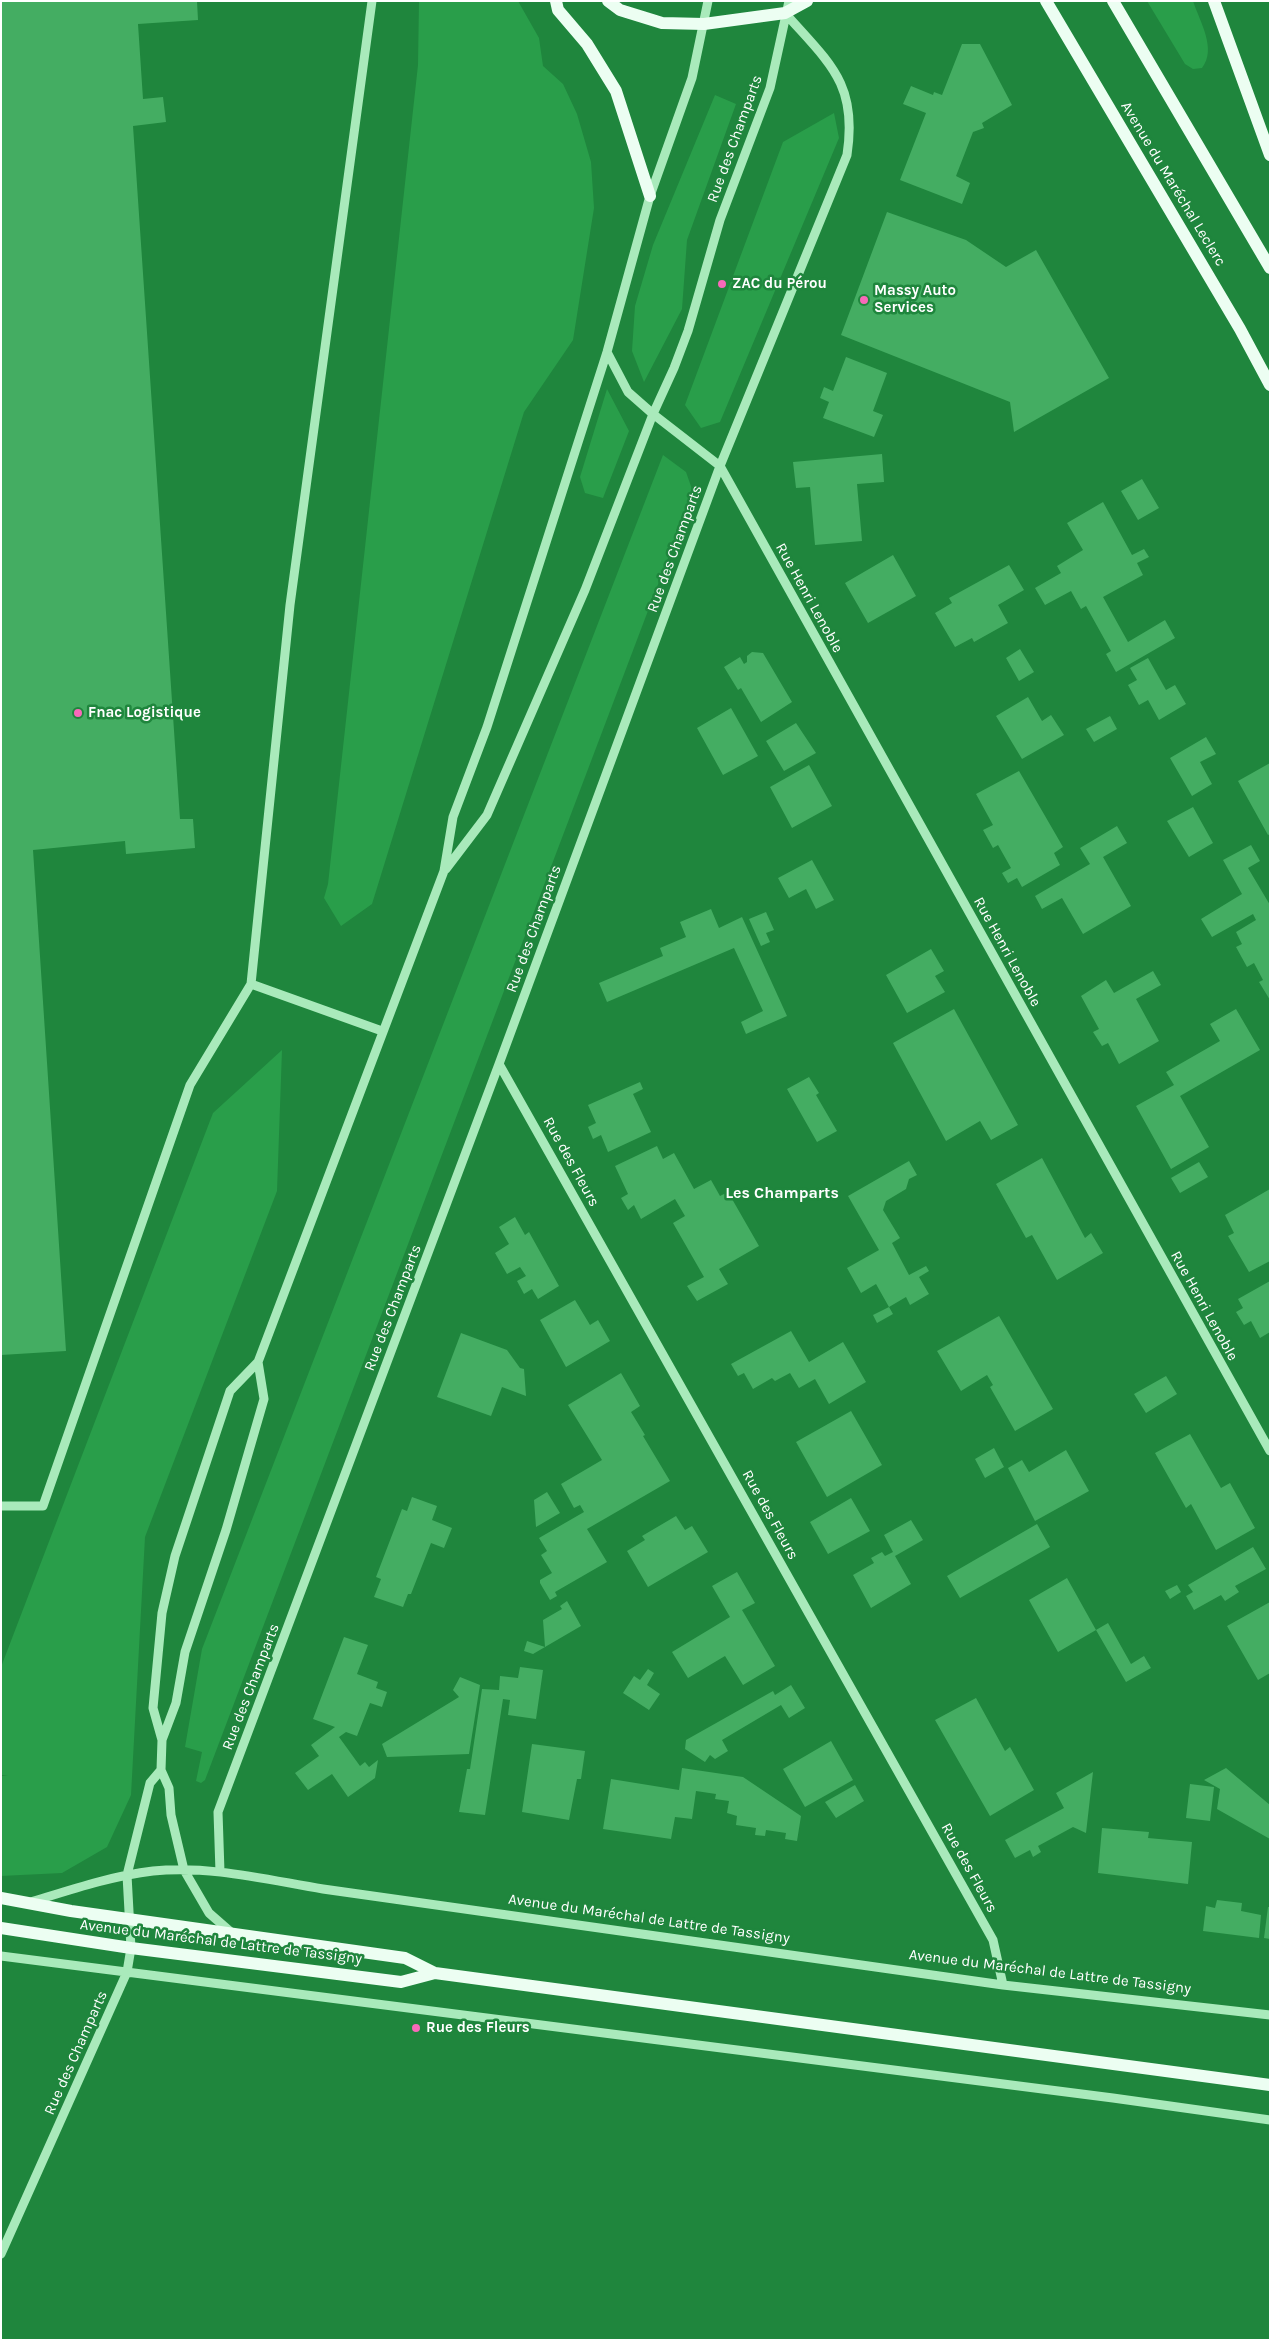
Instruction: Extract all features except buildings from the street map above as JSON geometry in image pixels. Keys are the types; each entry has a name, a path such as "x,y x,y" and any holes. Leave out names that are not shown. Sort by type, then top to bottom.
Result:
{"main road":[{"path":"556,1 558,10 587,44 616,91 650,196"},
{"path":"608,1 620,10 662,23 704,24 807,1"},
{"name":"Avenue du Maréchal Leclerc","path":"1046,1 1235,321 1270,385"},
{"path":"1113,1 1270,268"},
{"path":"1214,1 1270,155"},
{"name":"Avenue du Maréchal de Lattre de Tassigny","path":"1,1898 130,1919 405,1958 435,1973 1270,2085"},
{"name":"Avenue du Maréchal de Lattre de Tassigny","path":"1,1928 131,1948 401,1982 435,1973"}],"street":[{"path":"1,1506 43,1506 190,1085 251,984 290,605 372,1"},
{"name":"Rue des Champarts","path":"162,1740 153,1708 160,1621 175,1556 230,1391 258,1362 444,871 453,817 487,727 607,352 650,196 692,78 708,1"},
{"name":"Rue des Champarts","path":"444,871 487,815 585,590 653,414 688,331 720,220 770,88 787,7"},
{"name":"Rue des Champarts","path":"220,1872 218,1812 499,1064 720,466 847,155 851,131 850,111 843,88 831,66 787,7"},
{"path":"607,352 628,392 720,466"},
{"name":"Rue Henri Lenoble","path":"720,466 1270,1451"},
{"path":"251,984 382,1031"},
{"name":"Rue des Fleurs","path":"499,1064 993,1940 1003,1985"},
{"name":"Rue des Champarts","path":"233,1934 209,1913 184,1870 171,1815 169,1788 160,1770 162,1740 176,1703 185,1652 226,1530 264,1399 258,1362"},
{"name":"Rue des Champarts","path":"1,2254 127,1972 131,1948 128,1875 150,1783 160,1770"},
{"name":"Avenue du Maréchal de Lattre de Tassigny","path":"28,1903 80,1886 128,1875 154,1871 184,1870 220,1872 323,1889 1003,1985 1270,2015"},
{"path":"1,1956 1113,2098 1270,2120"}],"green space":[{"path":"419,1 518,1 539,38 543,66 563,84 577,114 591,162 594,208 573,340 524,412 372,904 341,926 324,898 328,884 418,65"},
{"path":"1147,1 1193,1 1208,44 1206,61 1202,68 1193,69 1185,64"},
{"path":"715,95 736,104 687,240 682,309 644,382 632,351 635,306 653,245"},
{"path":"834,113 839,138 720,422 701,428 685,405 783,142"},
{"path":"607,389 629,431 603,498 585,493 580,477"},
{"path":"663,455 686,472 693,492 205,1780 201,1783 196,1781 202,1752 185,1747 202,1649"},
{"path":"282,1050 277,1191 145,1537 131,1795 107,1847 62,1873 1,1876 1,1776 8,1776 1,1775 1,1667 213,1113"}],"place":[{"name":"ZAC du Pérou","path":"722,284"},
{"name":"Massy Auto Services","path":"864,300"},
{"name":"Fnac Logistique","path":"78,713"},
{"name":"Rue des Fleurs","path":"416,2028"}],"district":[{"name":"Les Champarts","path":"782,1193"}]}
